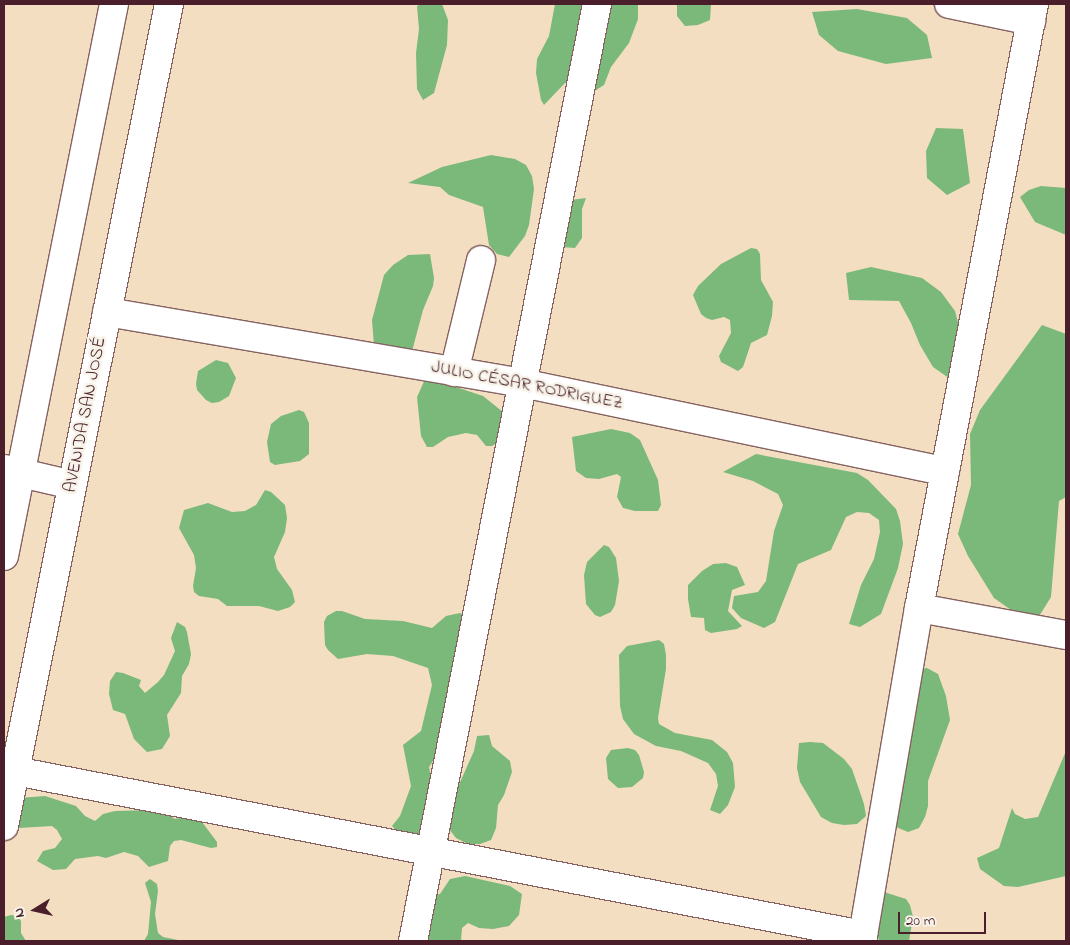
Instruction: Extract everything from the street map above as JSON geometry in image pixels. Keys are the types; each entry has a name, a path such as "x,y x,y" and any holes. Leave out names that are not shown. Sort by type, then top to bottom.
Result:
{"street":[{"path":"4,556 12,471 114,4"},
{"name":"AVENIDA SAN JOSÉ","path":"4,826 168,4"},
{"path":"413,941 597,4"},
{"path":"15,771 431,850 862,938 919,608 1033,12 949,4"},
{"path":"454,372 481,260"},
{"name":"JULIO CÉSAR RODRIGUEZ","path":"107,312 522,383 945,471"},
{"path":"12,471 72,484"},
{"path":"919,608 1066,635"}],"green space":[{"path":"421,4 442,4 448,20 447,45 434,93 423,100 417,89 416,53 419,29 417,6"},
{"path":"555,4 638,4 638,19 629,43 611,67 604,85 593,92 571,83 565,83 544,105 541,100 536,73 537,59 549,36"},
{"path":"677,4 711,4 710,20 698,25 685,26 677,16"},
{"path":"857,9 907,18 927,35 932,58 886,64 838,51 819,35 812,12"},
{"path":"936,128 963,129 970,183 947,195 927,178 926,151"},
{"path":"491,155 515,159 526,165 532,176 534,189 529,225 525,236 509,257 497,254 489,245 483,207 449,195 440,187 408,183 442,167"},
{"path":"1041,186 1066,188 1066,235 1035,222 1020,197 1029,190"},
{"path":"586,198 582,209 582,238 575,248 562,247 564,201"},
{"path":"751,248 757,249 760,254 761,280 773,302 772,316 767,335 751,343 743,367 738,371 721,362 719,356 731,333 730,320 724,317 712,320 706,318 701,314 693,295 698,286 721,264"},
{"path":"430,254 434,278 433,286 423,310 411,355 374,346 372,320 384,275 393,265 408,255"},
{"path":"871,267 922,278 941,292 955,311 961,334 953,381 933,367 899,301 849,300 846,273"},
{"path":"1042,325 1066,334 1066,497 1059,501 1051,597 1038,618 1014,612 994,598 968,556 958,534 971,485 970,434 980,410"},
{"path":"216,360 228,363 236,378 229,396 219,402 212,403 206,400 197,390 196,384 198,371"},
{"path":"426,377 483,396 503,412 497,443 492,446 486,446 477,435 466,433 448,437 433,447 427,447 421,436 417,397"},
{"path":"299,410 304,412 309,423 309,454 300,461 275,465 270,462 267,442 271,424 281,416"},
{"path":"611,429 630,433 640,440 658,480 661,505 658,511 635,511 623,508 617,497 621,477 617,474 599,479 586,478 576,471 572,437"},
{"path":"756,454 857,473 868,480 896,509 900,521 903,544 898,568 881,614 860,627 849,624 861,585 874,559 880,532 879,520 869,513 857,512 846,517 831,550 798,564 775,622 764,628 741,618 732,608 734,596 758,592 766,581 774,531 783,505 778,494 753,481 723,472"},
{"path":"265,490 271,492 285,505 287,518 285,532 274,557 277,569 292,590 295,602 290,607 278,611 259,606 227,606 218,599 199,596 194,592 193,586 196,568 194,555 179,528 184,510 208,503 232,512 245,511 256,505"},
{"path":"604,545 609,547 616,558 619,581 615,605 611,612 600,617 595,615 586,604 584,575 587,562"},
{"path":"726,563 737,567 745,585 732,590 728,611 742,626 737,629 711,633 705,630 704,618 691,617 688,585 702,571 713,564"},
{"path":"336,611 342,611 365,619 403,621 432,628 446,616 460,613 465,616 435,758 429,767 437,806 435,826 407,842 392,826 400,816 411,786 403,745 421,731 432,685 428,668 393,656 367,654 338,659 325,645 324,622 327,616"},
{"path":"177,622 185,627 187,632 191,654 189,664 182,676 181,693 167,715 170,736 162,749 147,752 134,739 125,714 113,710 109,694 110,681 116,672 123,673 141,680 139,686 145,693 158,682 164,675 175,651 171,638"},
{"path":"659,640 664,644 666,669 658,718 659,724 675,733 712,740 727,752 733,763 735,787 728,805 720,814 710,810 718,786 716,774 708,763 681,751 656,746 634,734 623,719 620,706 619,655 627,646"},
{"path":"927,668 938,674 946,696 950,720 928,781 928,806 925,817 919,828 908,832 896,827 894,815 915,670"},
{"path":"489,735 492,746 510,761 512,772 504,795 498,805 496,828 491,840 480,844 468,844 456,838 449,829 457,789 474,751 477,736"},
{"path":"799,743 823,743 844,759 852,769 864,804 866,816 857,824 844,825 832,823 821,817 800,782 797,768"},
{"path":"628,748 635,750 639,755 644,772 643,778 632,787 618,788 608,779 606,758 611,750"},
{"path":"1066,751 1066,876 1018,887 1004,886 980,869 977,858 999,848 1012,808 1015,814 1025,819 1038,817"},
{"path":"45,796 76,806 85,816 95,821 103,814 115,811 153,810 167,814 175,819 196,814 217,842 217,847 211,848 181,840 174,841 170,846 168,861 149,867 138,856 124,852 106,858 98,856 75,859 66,869 53,870 37,861 43,851 55,848 62,839 57,830 52,826 19,828 9,806 19,798"},
{"path":"465,876 510,886 522,894 519,915 509,926 493,929 479,928 468,923 462,928 461,941 420,941 426,897 440,894 450,879"},
{"path":"150,879 157,884 155,914 158,933 163,937 183,941 144,941 148,934 151,902 145,883"},
{"path":"884,892 906,899 910,905 913,917 909,941 880,941 878,938 874,915"},
{"path":"17,916 21,921 21,933 26,941 4,941 4,917"}]}
